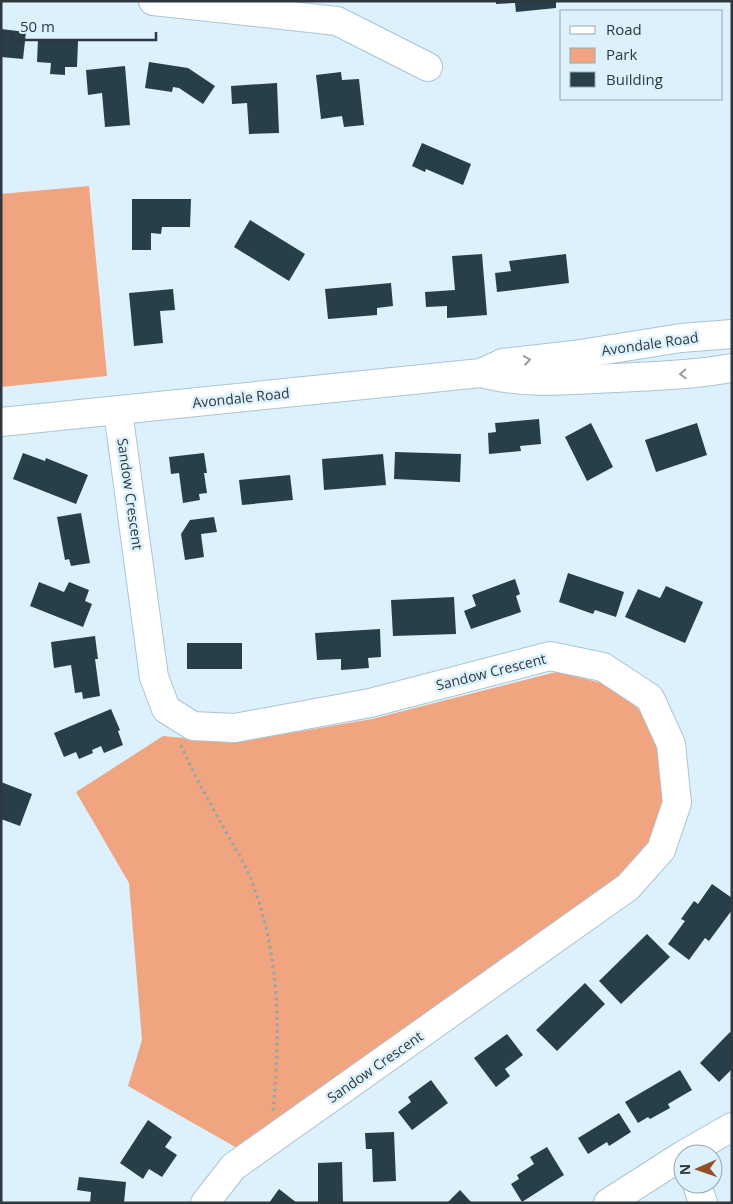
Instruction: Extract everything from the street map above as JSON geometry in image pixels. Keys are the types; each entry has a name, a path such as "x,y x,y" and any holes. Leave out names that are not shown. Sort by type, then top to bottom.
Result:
{"street":[{"path":"153,1 337,21 428,67"},
{"name":"Avondale Road","path":"1,422 481,373 503,364 680,338 732,334"},
{"name":"Avondale Road","path":"481,373 505,379 540,382 703,373 732,368"},
{"name":"Sandow Crescent","path":"118,411 154,677 166,709 193,726 235,728 370,703 550,656 603,667 650,698 671,744 677,802 661,850 628,887 233,1167 205,1203"},
{"path":"703,1144 732,1127"},
{"path":"608,1203 673,1162"}],"path":[{"path":"179,741 203,790 248,872 269,933 276,986 277,1066 270,1141"}],"green space":[{"path":"89,186 107,376 1,387 1,194"},
{"path":"556,672 602,683 633,703 648,720 661,753 665,794 662,817 644,854 615,883 237,1148 128,1086 142,1040 129,883 76,792 163,736 232,743 372,719"}],"building":[{"path":"496,1 556,1 556,8 516,12 515,3 496,4"},
{"path":"1,29 26,32 23,59 1,57"},
{"path":"38,39 78,41 77,67 65,67 65,75 50,74 51,63 37,62"},
{"path":"149,62 188,68 215,86 203,104 179,88 173,87 172,92 145,88"},
{"path":"125,66 130,125 105,127 102,93 88,95 86,70"},
{"path":"341,72 342,80 359,79 364,125 344,127 342,116 321,119 316,75"},
{"path":"277,83 279,133 249,134 247,103 232,104 231,86"},
{"path":"422,143 471,164 463,185 426,169 425,172 412,166"},
{"path":"132,199 191,199 190,227 162,227 161,234 151,233 151,250 132,250"},
{"path":"250,220 305,254 289,281 234,247"},
{"path":"482,254 487,315 447,318 447,306 426,307 425,292 455,290 452,256"},
{"path":"566,254 569,283 497,292 495,273 511,271 509,261"},
{"path":"391,283 393,306 377,308 377,315 328,319 325,289"},
{"path":"173,289 175,310 160,311 163,343 134,346 129,293"},
{"path":"539,419 541,444 520,446 521,451 489,454 488,433 496,432 495,423"},
{"path":"591,423 613,467 587,481 565,437"},
{"path":"697,423 707,455 656,472 645,440"},
{"path":"395,452 461,454 460,482 394,479"},
{"path":"23,453 45,461 46,458 88,475 76,504 13,479"},
{"path":"204,453 207,493 199,494 200,500 183,503 179,473 171,474 169,457"},
{"path":"383,454 386,485 324,490 322,459"},
{"path":"290,475 293,500 242,505 239,480"},
{"path":"81,513 90,563 71,566 69,559 65,560 57,517"},
{"path":"214,517 217,532 201,534 204,557 185,560 181,534 190,520"},
{"path":"568,573 624,592 616,617 595,610 593,614 559,602"},
{"path":"515,579 520,594 516,596 521,612 471,629 464,611 476,606 472,595"},
{"path":"39,582 64,592 69,582 89,590 85,601 92,604 83,627 30,606"},
{"path":"666,586 703,602 685,643 625,617 638,589 660,598"},
{"path":"454,597 456,634 393,636 391,600"},
{"path":"380,629 381,657 368,658 369,668 341,670 341,659 317,660 315,633"},
{"path":"95,636 98,659 95,659 100,696 83,699 82,692 75,693 71,665 54,668 51,642"},
{"path":"187,643 242,643 242,669 187,669"},
{"path":"111,709 120,730 118,731 123,745 104,753 101,746 92,750 93,753 79,759 76,752 64,757 54,733"},
{"path":"1,782 32,794 20,826 1,819"},
{"path":"712,884 732,898 732,910 709,941 705,938 689,960 668,944 685,921 681,919 694,901 698,904"},
{"path":"647,934 670,957 621,1004 599,981"},
{"path":"585,983 605,1004 557,1051 536,1030"},
{"path":"730,1032 732,1034 732,1069 719,1082 700,1063"},
{"path":"507,1034 523,1055 505,1069 510,1076 496,1087 474,1058"},
{"path":"680,1070 692,1090 668,1104 670,1108 638,1123 625,1102"},
{"path":"431,1080 448,1103 412,1130 398,1112 411,1102 408,1097"},
{"path":"619,1113 631,1132 609,1146 607,1142 588,1154 578,1138"},
{"path":"148,1120 172,1137 165,1147 177,1155 162,1177 149,1169 143,1179 120,1163"},
{"path":"394,1132 396,1181 373,1182 372,1149 366,1149 365,1133"},
{"path":"547,1147 564,1175 522,1202 511,1184 519,1179 517,1175 534,1164 530,1157"},
{"path":"342,1162 343,1203 318,1203 318,1163"},
{"path":"79,1177 126,1182 124,1203 90,1203 91,1192 77,1190"},
{"path":"279,1189 297,1203 269,1203"},
{"path":"460,1190 472,1203 447,1203"}]}
